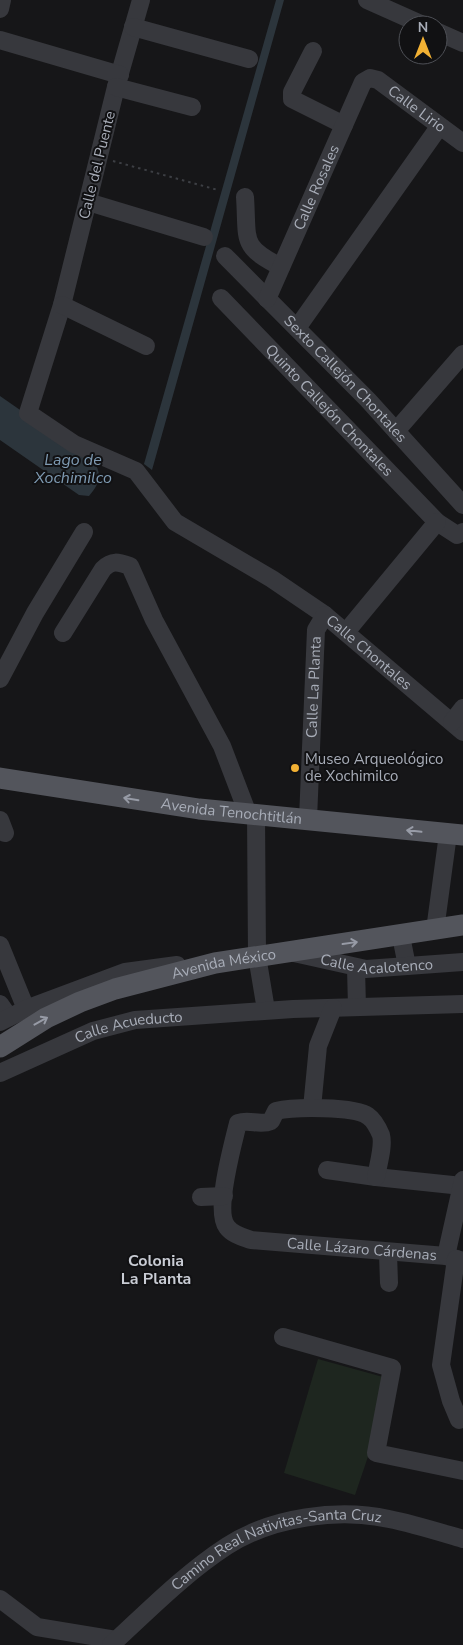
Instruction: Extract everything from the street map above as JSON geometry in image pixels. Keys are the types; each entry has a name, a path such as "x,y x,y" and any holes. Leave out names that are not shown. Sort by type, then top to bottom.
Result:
{"main road":[{"name":"Avenida Tenochtitlán","path":"0,778 199,809 455,835"},
{"name":"Avenida México","path":"0,1047 46,1018 80,1002 116,989 215,963 463,925"}],"street":[{"path":"0,9 2,0"},
{"name":"Calle del Puente","path":"54,330 62,305 118,81 141,0"},
{"path":"367,0 401,15"},
{"path":"133,28 249,59"},
{"path":"448,36 463,43"},
{"path":"0,40 192,107"},
{"path":"313,51 292,92 292,99 344,125"},
{"name":"Calle Rosales","path":"268,299 363,82 370,78"},
{"name":"Calle Lirio","path":"370,78 378,80 439,127 463,142"},
{"path":"297,328 439,127"},
{"path":"245,197 250,244 260,256 281,267"},
{"path":"88,202 204,237"},
{"name":"Sexto Callejón Chontales","path":"225,256 396,431 463,506"},
{"name":"Quinto Callejón Chontales","path":"221,298 437,522 460,533"},
{"path":"62,305 146,346"},
{"name":"Calle Chontales","path":"54,330 28,413 74,444 136,471 175,522 272,579 325,615 459,721"},
{"path":"396,431 463,354"},
{"path":"346,632 437,522"},
{"path":"0,679 35,613 84,532"},
{"path":"63,633 103,569 110,563 118,562 130,566 154,620 222,746 252,814 257,956 266,1010"},
{"name":"Calle La Planta","path":"308,819 316,630 325,615"},
{"path":"435,930 455,835"},
{"path":"401,936 407,966"},
{"path":"0,944 26,1009"},
{"name":"Calle Acalotenco","path":"291,952 356,968 463,962"},
{"path":"3,1014 26,1009 125,972 206,961 215,963"},
{"path":"356,968 357,1007"},
{"name":"Calle Acueducto","path":"0,1074 93,1031 136,1020 266,1010 463,1004"},
{"path":"312,1108 318,1046 333,1008"},
{"path":"201,1197 223,1201 238,1123 245,1121 264,1124 271,1121 276,1111 312,1108 360,1111 369,1116 382,1137 376,1178"},
{"path":"327,1170 376,1178 462,1183"},
{"name":"Calle Lázaro Cárdenas","path":"223,1201 226,1226 235,1234 251,1240 455,1258 462,1183"},
{"path":"388,1253 389,1283"},
{"path":"455,1258 440,1365 461,1426"},
{"path":"283,1337 392,1368 376,1453 463,1471"},
{"path":"461,1426 463,1400"},
{"name":"Camino Real Nativitas-Santa Cruz","path":"114,1643 156,1602 228,1545 293,1520 345,1515 388,1519 463,1539"},
{"path":"0,1599 37,1626 114,1643"}],"path":[{"path":"99,156 218,190"}],"shaded area":[{"path":"318,1359 394,1380 355,1495 284,1473"}],"water":[{"path":"276,0 284,0 152,470 144,464"},
{"name":"Lago de Xochimilco","path":"0,396 92,460 98,469 99,478 96,487 89,496 79,495 0,440"}],"place":[{"name":"Museo Arqueológico de Xochimilco","path":"295,768"}],"district":[{"name":"Colonia La Planta","path":"156,1270"}]}
